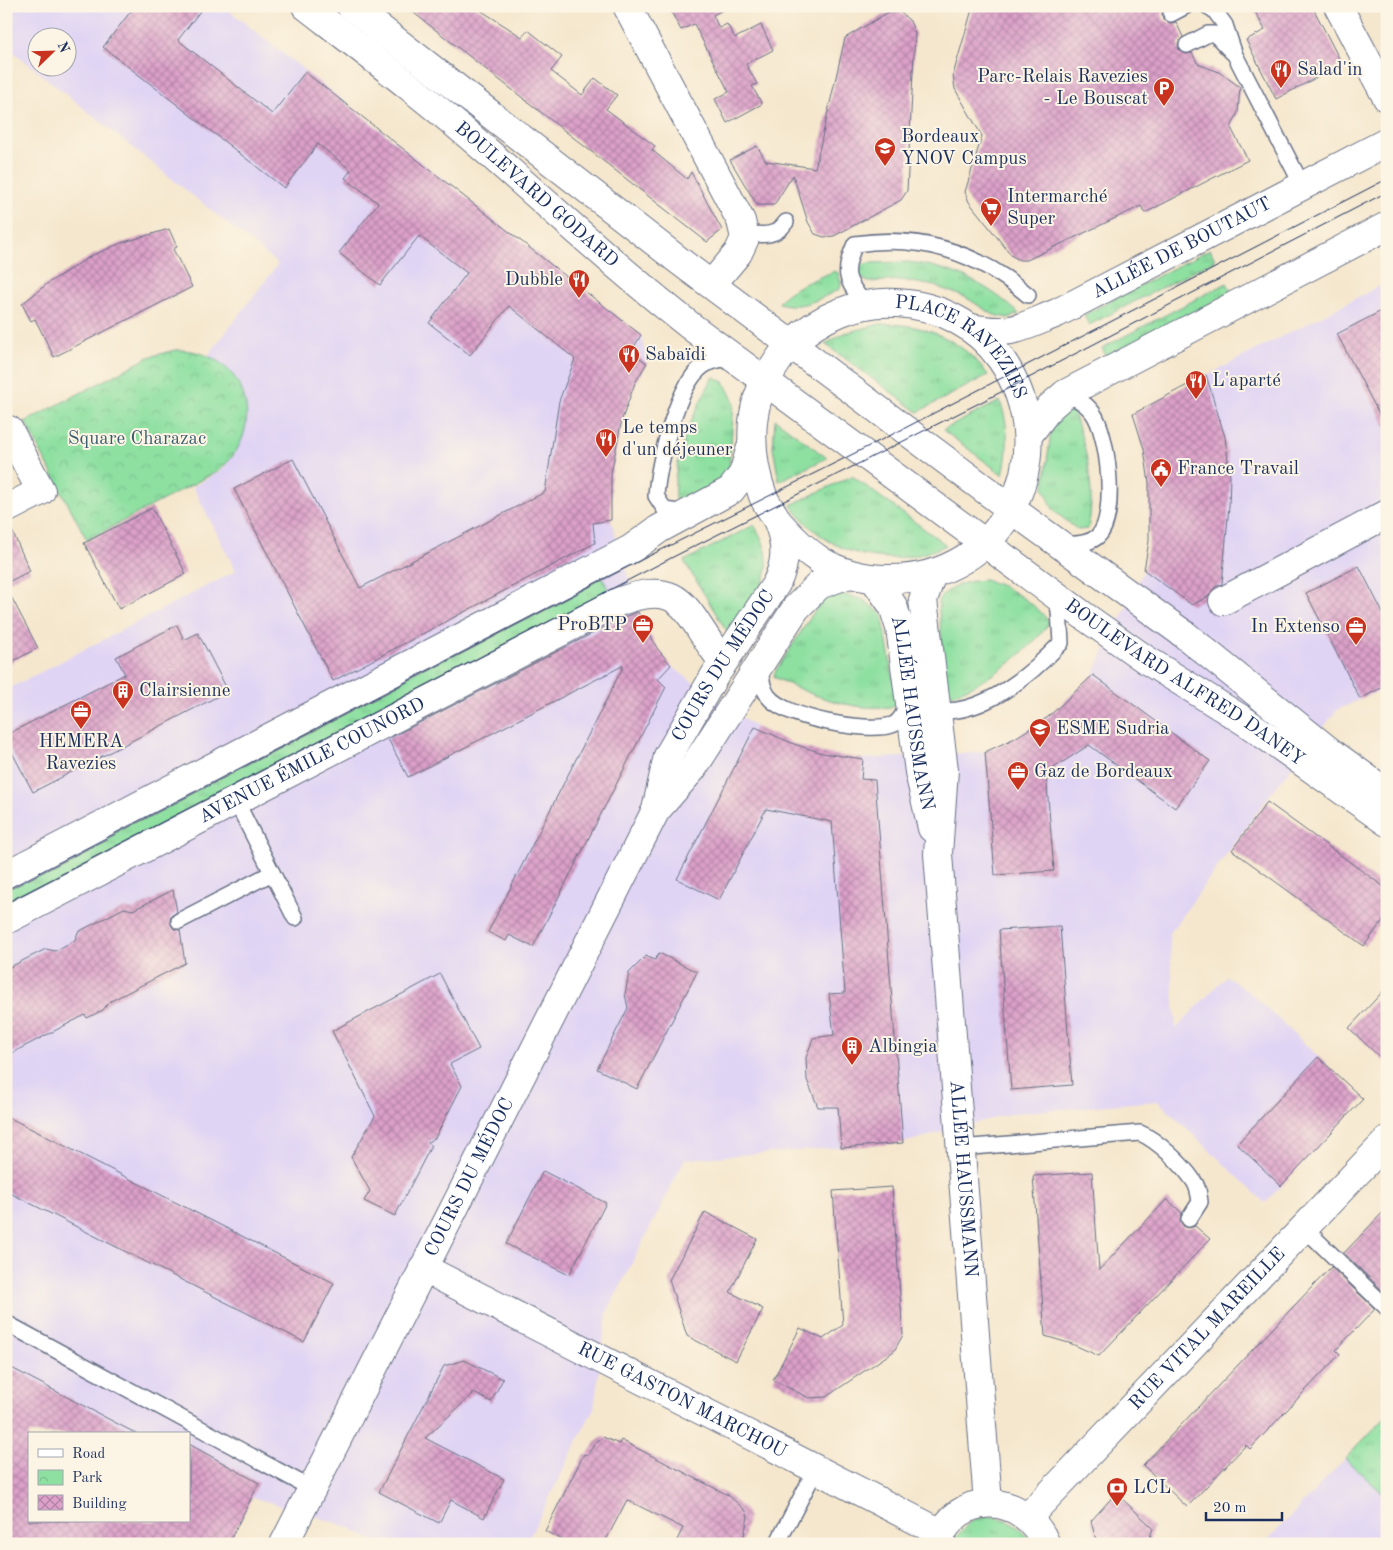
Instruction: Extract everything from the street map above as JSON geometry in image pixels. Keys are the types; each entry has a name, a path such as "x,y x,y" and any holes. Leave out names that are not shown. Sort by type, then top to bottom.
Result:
{"main road":[{"name":"BOULEVARD GODARD","path":"306,6 398,76 473,139 653,298 766,381"},
{"name":"BOULEVARD GODARD","path":"352,6 504,127 790,345"},
{"path":"627,6 741,222 745,238 738,253 712,284"},
{"path":"1338,6 1387,98"},
{"name":"ALLÉE DE BOUTAUT","path":"971,328 994,333 1008,333 1057,313 1387,142"},
{"path":"1029,434 1050,407 1065,394 1387,226"},
{"name":"PLACE RAVEZIES","path":"600,565 731,490 743,474 752,444 755,412 766,381 790,345 824,319 865,304 887,302 917,305 952,317 971,328 994,348 1011,373 1025,409 1029,434 1026,469 1022,486 1011,509 984,544 968,556 932,574 903,580 861,576 822,562 799,545 779,523 764,497 755,472 752,444"},
{"path":"790,345 1011,509"},
{"path":"766,381 984,544"},
{"path":"6,509 40,491 9,430"},
{"name":"BOULEVARD ALFRED DANEY","path":"1011,509 1185,635 1329,751 1387,793"},
{"path":"1223,601 1380,521"},
{"name":"COURS DU MÉDOC","path":"284,1544 656,810 668,756 720,668 776,584 784,567 784,547 779,523"},
{"name":"BOULEVARD ALFRED DANEY","path":"984,544 1145,659 1246,722 1387,822"},
{"name":"AVENUE ÉMILE COUNORD","path":"8,869 600,565"},
{"name":"ALLÉE HAUSSMANN","path":"923,700 923,600 932,574"},
{"name":"COURS DU MÉDOC","path":"656,810 693,768 796,608 819,585 861,576"},
{"name":"ALLÉE HAUSSMANN","path":"861,576 893,606 944,770 938,854 988,1503"},
{"name":"AVENUE ÉMILE COUNORD","path":"6,920 618,602 650,592 672,596 686,609 716,651 720,658 720,668"},
{"name":"RUE VITAL MAREILLE","path":"1028,1517 1387,1141"},
{"name":"RUE GASTON MARCHOU","path":"424,1268 816,1469 939,1539"},
{"path":"939,1539 953,1518 969,1508 988,1503 1002,1504 1016,1509 1028,1517 1040,1530 1046,1544"}],"lane":[{"path":"1171,14 1186,6"},
{"path":"1207,6 1214,10 1225,25 1235,55 1302,186"},
{"path":"1187,45 1208,34 1215,34 1235,55"},
{"path":"744,233 769,235 781,230 786,222"},
{"path":"865,304 851,287 847,274 847,263 855,244 871,242 926,245 980,261 1007,277 1028,295"},
{"path":"688,514 672,513 665,510 656,496 661,459 676,408 696,372 704,365 733,357"},
{"path":"1061,545 1082,544 1097,537 1104,529 1109,501 1104,446 1094,414 1082,401 1065,394"},
{"path":"759,666 764,689 769,698 805,716 831,723 865,727 892,724 923,700 947,711 967,710 1038,668 1061,643 1059,610 1053,594"},
{"path":"236,801 295,918"},
{"path":"178,921 272,873"},
{"path":"960,1148 1140,1133 1152,1137 1193,1179 1198,1189 1200,1202 1189,1220"},
{"path":"1304,1228 1387,1308"},
{"path":"6,1322 312,1489"},
{"path":"777,1544 816,1469"}],"shaded area":[{"path":"6,6 223,6 641,335 647,363 635,383 622,419 611,474 611,520 640,617 657,648 671,666 755,727 792,744 822,753 863,759 985,752 1015,738 1048,717 1093,675 1144,570 1149,541 1149,483 1144,449 1133,414 1387,282 1387,687 1337,710 1265,801 1169,934 1176,1029 1226,976 1254,996 1363,1099 1265,1203 1158,1101 1013,1113 903,1143 685,1159 607,1312 594,1408 526,1544 380,1544 346,1526 252,1497 228,1544 6,1544 6,690 236,571 193,487 222,470 235,454 207,357 278,264 46,78 78,78 78,28 28,28 28,64 6,46"},
{"path":"1345,1459 1387,1497 1387,1544 1264,1544"}],"green space":[{"path":"1210,249 1215,260 1089,325 1084,315"},
{"path":"908,262 939,268 968,279 995,294 1019,314 1008,318 994,315 965,297 935,286 901,280 868,282 860,277 856,267 868,263"},
{"path":"835,271 838,273 841,283 840,289 818,300 803,304 787,305 779,303 788,293 796,288"},
{"path":"1227,283 1232,293 1107,359 1102,348"},
{"path":"880,324 912,326 941,336 966,352 978,362 988,375 918,412 825,344 845,333"},
{"name":"Square Charazac","path":"175,350 199,353 219,362 234,376 243,394 247,413 244,434 235,453 218,471 87,540 25,422 149,357"},
{"path":"715,377 724,382 734,402 729,470 724,479 682,505 675,499 675,483 680,452 698,407 712,379"},
{"path":"1000,401 1005,419 1007,438 1003,475 943,430"},
{"path":"1073,411 1089,469 1091,499 1088,529 1078,530 1054,511 1044,488 1051,430 1063,413"},
{"path":"775,419 827,458 779,481 773,448"},
{"path":"852,476 946,545 925,553 904,557 882,558 861,554 841,547 822,537 805,522 791,505"},
{"path":"754,525 763,542 767,557 767,570 757,595 729,635 684,561"},
{"path":"601,574 611,596 6,910 6,884"},
{"path":"984,580 1000,585 1020,596 1038,610 1049,623 1029,646 1005,667 949,696 947,694 938,601 958,585"},
{"path":"837,593 862,599 882,614 898,706 882,708 850,705 803,691 774,677 775,672 821,601 825,597"},
{"path":"1387,1415 1387,1497 1345,1459"},
{"path":"986,1516 1000,1518 1013,1523 1023,1531 1031,1544 950,1544 971,1521"}],"building":[{"path":"135,6 204,6 178,40 272,114 305,72 641,335 631,352 647,363 635,383 622,419 611,474 611,520 593,523 595,543 333,681 234,489 293,459 360,588 545,492 559,401 575,359 509,306 470,355 429,323 467,273 419,236 380,285 339,253 378,203 345,178 351,170 318,144 284,188 103,47"},
{"path":"405,6 474,6 522,37 528,30 562,57 551,71 582,95 595,78 617,95 606,109 655,146 652,150 687,179 691,172 722,230 707,242"},
{"path":"668,6 730,6 713,15 719,28 727,24 735,38 761,25 773,50 746,64 757,84 752,86 762,104 727,123 715,99 729,92 694,24 681,30"},
{"path":"973,6 1166,6 1162,13 1163,19 1170,23 1176,22 1183,37 1178,44 1179,50 1186,54 1192,53 1198,64 1219,72 1240,87 1238,112 1231,128 1248,160 1145,213 1141,206 1027,260 1020,260 1012,256 969,202 965,192 982,136 955,89 953,75"},
{"path":"1252,6 1312,6 1342,64 1276,99 1246,40 1265,30"},
{"name":"Bordeaux YNOV Campus","path":"900,12 910,21 915,33 907,191 901,200 834,236 824,237 815,234 808,222 793,175 774,205 757,205 730,160 757,146 766,161 815,168 845,38 887,13"},
{"path":"169,229 177,247 173,249 192,287 54,357 35,319 31,321 22,304 48,283 91,256 121,243"},
{"path":"1387,308 1387,429 1337,334"},
{"path":"1206,375 1225,437 1230,476 1229,506 1222,584 1215,587 1209,596 1192,605 1144,570 1149,541 1149,483 1144,449 1133,414"},
{"path":"152,508 186,574 119,609 84,543"},
{"path":"6,524 9,524 30,571 6,583"},
{"path":"1359,566 1387,621 1387,685 1360,699 1306,593"},
{"path":"6,587 38,648 6,665"},
{"path":"638,612 657,648 671,665 658,679 666,687 533,947 509,935 506,941 488,932 624,665 408,777 388,739 624,617"},
{"name":"Clairsienne","path":"177,625 184,640 198,633 228,691 33,792 6,741 6,735 125,674 116,657"},
{"name":"Gaz de Bordeaux","path":"1093,675 1210,761 1175,808 1089,745 1046,773 1054,871 995,875 985,752 1015,738 1048,717"},
{"path":"755,727 794,744 822,753 863,759 861,779 875,780 903,1143 841,1148 838,1107 818,1107 807,1080 806,1058 813,1038 834,1035 829,994 845,993 832,822 766,809 719,900 677,879"},
{"path":"1267,802 1387,889 1387,915 1364,946 1232,850"},
{"path":"173,890 177,912 171,916 170,921 174,929 180,930 185,963 109,1002 103,1010 87,1018 85,1015 6,1056 6,969 46,949 55,951 75,940 78,932 124,908 133,910"},
{"path":"1060,926 1072,1085 1011,1090 999,930"},
{"path":"659,953 697,972 637,1089 597,1069 628,1008 625,994 629,973 646,956 655,960"},
{"path":"440,974 479,1049 450,1064 462,1086 435,1138 428,1142 431,1146 395,1216 364,1201 370,1191 351,1157 375,1116 332,1031"},
{"path":"1387,987 1387,1064 1349,1028"},
{"path":"1318,1057 1363,1099 1281,1186 1237,1144"},
{"path":"6,1116 334,1283 304,1342 6,1191"},
{"path":"543,1171 606,1203 569,1275 506,1244"},
{"path":"1092,1172 1099,1270 1167,1199 1182,1213 1180,1219 1184,1227 1195,1226 1210,1239 1099,1356 1072,1344 1045,1336 1033,1176"},
{"path":"892,1187 903,1335 894,1351 826,1397 809,1398 773,1380 800,1328 823,1339 843,1325 833,1191"},
{"path":"1387,1208 1387,1295 1344,1253"},
{"path":"705,1212 757,1239 730,1292 763,1309 736,1361 687,1336 669,1280"},
{"path":"1331,1267 1375,1309 1336,1350 1340,1354 1250,1449 1246,1445 1187,1507 1143,1465"},
{"path":"464,1360 503,1379 491,1402 474,1393 425,1438 504,1479 484,1518 451,1500 439,1523 379,1492 444,1366"},
{"path":"6,1365 133,1432 28,1432 28,1522 190,1522 190,1445 259,1483 228,1544 6,1544"},
{"path":"603,1437 619,1444 621,1440 728,1495 746,1511 748,1517 742,1544 675,1544 683,1528 627,1500 604,1544 570,1544 545,1531 584,1454 587,1455 596,1442"},
{"name":"LCL","path":"1116,1493 1153,1528 1148,1544 1097,1544 1091,1521"}],"tram line":[{"path":"6,890 603,579 903,429 1387,179"},
{"path":"6,903 673,557 1017,384 1387,192"}],"place":[{"name":"Salad'in","path":"1281,89"},
{"name":"Parc-Relais Ravezies - Le Bouscat","path":"1164,107"},
{"name":"Bordeaux YNOV Campus","path":"885,167"},
{"name":"Intermarché Super","path":"991,227"},
{"name":"Dubble","path":"579,299"},
{"name":"Sabaïdi","path":"629,374"},
{"name":"L'aparté","path":"1196,400"},
{"name":"Le temps d'un déjeuner","path":"606,458"},
{"name":"France Travail","path":"1161,488"},
{"name":"ProBTP","path":"643,644"},
{"name":"In Extenso","path":"1356,646"},
{"name":"Clairsienne","path":"123,710"},
{"name":"HEMERA Ravezies","path":"81,730"},
{"name":"ESME Sudria","path":"1040,748"},
{"name":"Gaz de Bordeaux","path":"1018,791"},
{"name":"Albingia","path":"852,1066"},
{"name":"LCL","path":"1117,1507"}]}
